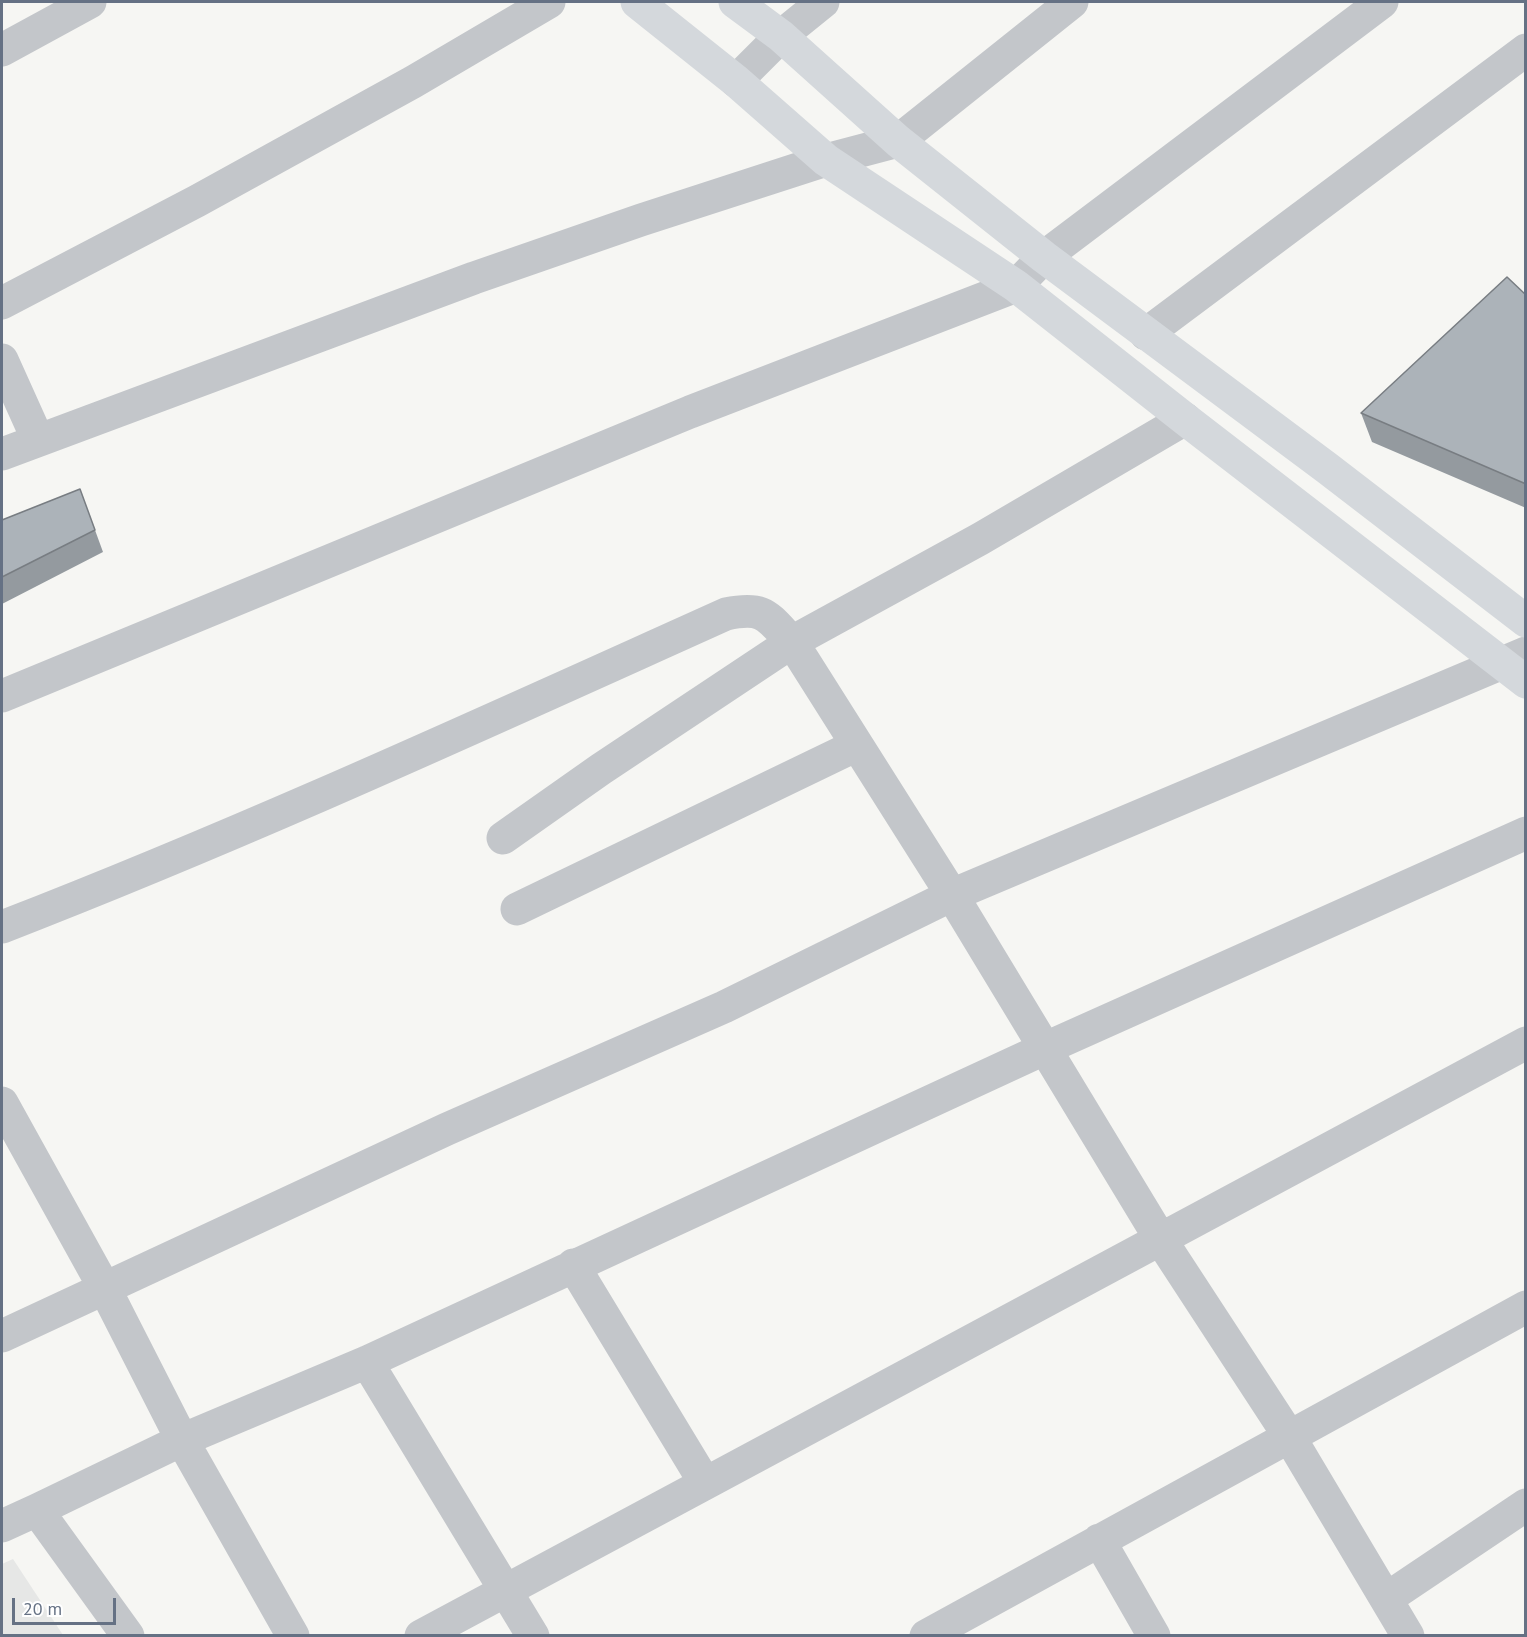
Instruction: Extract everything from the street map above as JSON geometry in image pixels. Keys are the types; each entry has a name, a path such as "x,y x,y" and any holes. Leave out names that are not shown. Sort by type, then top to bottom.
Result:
{"main road":[{"path":"637,2 736,81 826,160 1016,286 1323,524 1518,666"},
{"path":"735,2 781,36 898,141 1044,257 1327,468 1526,621"}],"street":[{"path":"2,50 90,2"},
{"path":"2,303 197,201 413,82 549,2"},
{"path":"736,81 781,36 823,2"},
{"path":"2,454 474,278 641,220 826,160 898,141 1072,2"},
{"path":"2,696 690,412 1016,286 1044,257 1382,2"},
{"path":"1146,334 1526,50"},
{"path":"2,360 38,440"},
{"path":"503,838 601,769 792,642 980,539 1185,419"},
{"path":"2,927 102,888 323,795 726,614 743,611 765,614 792,642 952,895 1161,1240 1290,1436 1408,1635"},
{"path":"2,1336 447,1129 724,1007 952,895 1518,666"},
{"path":"517,909 857,745"},
{"path":"2,1526 182,1440 367,1362 1046,1048 1526,833"},
{"path":"421,1635 1526,1043"},
{"path":"2,1103 10,1138 105,1289 182,1440 293,1635"},
{"path":"573,1265 705,1484"},
{"path":"926,1635 1526,1307"},
{"path":"367,1362 533,1635"},
{"path":"1386,1599 1526,1506"},
{"path":"37,1510 128,1635"},
{"path":"1100,1540 1154,1635"}],"shaded area":[{"path":"13,1559 63,1635 2,1635 2,1564"}],"building":[{"path":"1507,277 1526,295 1526,484 1361,413"},
{"path":"80,489 95,530 2,577 2,520"}]}
